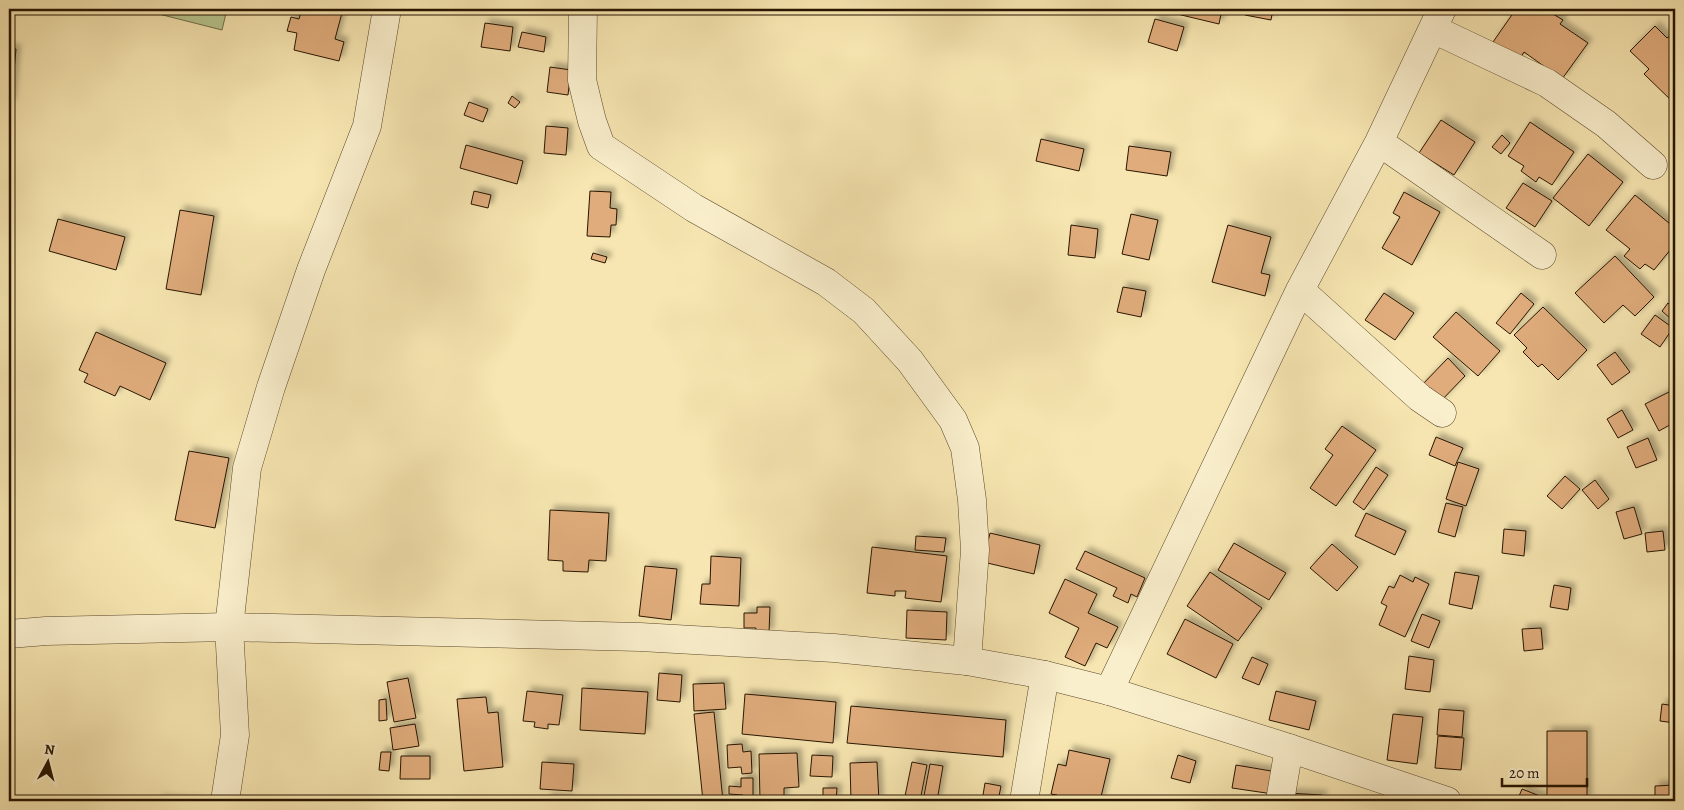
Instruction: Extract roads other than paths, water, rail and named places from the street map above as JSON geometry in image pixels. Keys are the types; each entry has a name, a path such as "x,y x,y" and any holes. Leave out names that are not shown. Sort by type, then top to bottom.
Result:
{"street":[{"path":"225,801 235,735 229,626 247,468 271,387 308,279 367,126 387,9"},
{"path":"583,9 582,80 601,146 694,208 826,282 864,311 910,361 953,420 965,448 972,500 975,550 966,661"},
{"path":"1109,691 1300,290 1379,142 1438,19 1547,83 1606,124 1653,165"},
{"path":"1379,142 1542,255"},
{"path":"1300,290 1420,398 1442,413"},
{"path":"9,634 46,630 229,626 640,637 834,648 966,661 1045,675 1109,691 1289,748 1447,801"},
{"path":"1024,801 1045,675"},
{"path":"1280,801 1289,748"}]}
